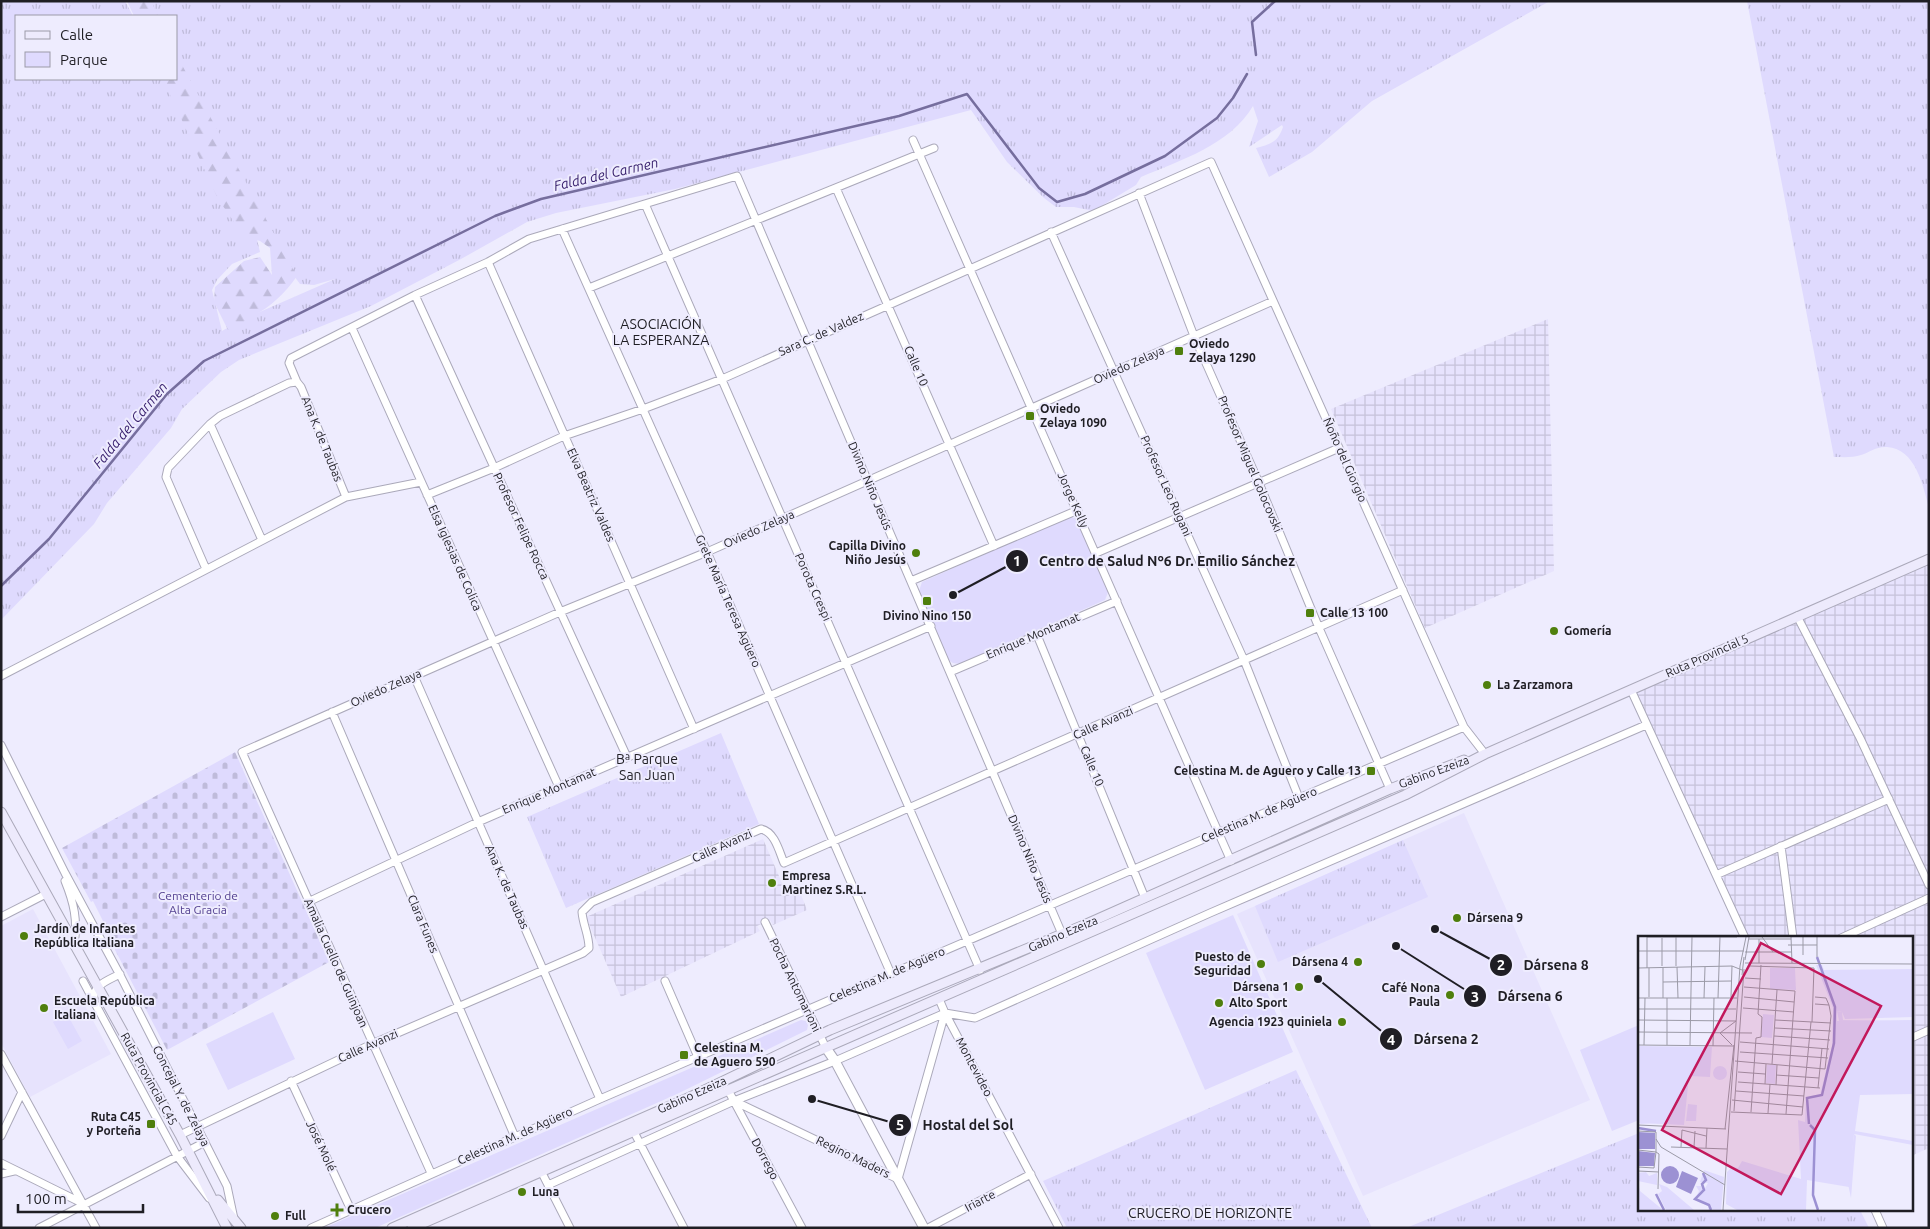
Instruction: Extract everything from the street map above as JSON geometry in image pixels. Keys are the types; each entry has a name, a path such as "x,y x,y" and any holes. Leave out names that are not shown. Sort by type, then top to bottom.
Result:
{"main road":[{"name":"Ruta Provincial 5","path":"1485,754 1929,559"},
{"name":"Gabino Ezeiza","path":"392,1228 690,1097 820,1035 980,970 1390,789 1454,763 1485,754"},
{"name":"Gabino Ezeiza","path":"414,1227 542,1173 1405,795 1485,754"},
{"name":"Ruta Provincial C45","path":"1,812 209,1188 228,1228"},
{"name":"Ruta Provincial C45","path":"209,1188 241,1228"}],"street":[{"name":"Jorge Kelly","path":"913,140 1231,860"},
{"path":"589,288 934,148"},
{"name":"Sara C. de Valdez","path":"427,495 494,468 564,436 722,379 1211,162"},
{"name":"Ñoño del Giorgio","path":"1211,162 1464,727 1485,754"},
{"name":"Divino Niño Jesús","path":"645,204 737,176 1062,934"},
{"name":"Calle 10","path":"836,188 994,546"},
{"name":"Profesor Miguel Golocovski","path":"1139,194 1194,336 1390,789"},
{"path":"352,328 488,262 529,239 645,204"},
{"name":"Porota Crespi","path":"645,204 980,970"},
{"name":"Grete María Teresa Agüero","path":"562,229 707,552 891,974"},
{"name":"Profesor Leo Rugani","path":"1051,232 1244,660 1299,798"},
{"name":"Elva Beatriz Valdes","path":"488,262 694,728"},
{"name":"Profesor Felipe Rocca","path":"415,296 627,757"},
{"name":"Oviedo Zelaya","path":"242,752 560,612 707,552 1273,301"},
{"name":"Ana K. de Taubas","path":"346,497 301,387 289,363 291,358 352,328"},
{"name":"Elsa Iglesias de Colica","path":"352,328 559,787"},
{"path":"206,569 166,477 168,468 220,416 297,382"},
{"path":"210,424 262,540"},
{"path":"1096,553 1340,448"},
{"path":"1,676 346,497 421,482"},
{"path":"911,581 1078,510"},
{"name":"Calle Avanzi","path":"180,1135 372,1044 583,953 589,948 589,937 582,912 592,902 761,829 767,830 773,837 784,863 1403,590"},
{"name":"Enrique Montamat","path":"950,672 1116,601"},
{"path":"1800,615 1929,885"},
{"name":"Enrique Montamat","path":"308,902 478,822 930,626"},
{"name":"Calle 10","path":"1037,635 1145,898"},
{"name":"Ana K. de Taubas","path":"414,676 600,1099"},
{"path":"1631,690 1744,936"},
{"name":"Clara Funes","path":"332,712 515,1137"},
{"path":"548,1185 734,1101 835,1061 945,1013 975,1018 1210,913 1646,725"},
{"name":"Celestina M. de Agüero","path":"311,1228 600,1099 1464,727"},
{"name":"Concejal Y. de Zelaya","path":"1,744 53,850 120,974 197,1126 226,1186 234,1220"},
{"name":"Amalia Cuello de Guinjoan","path":"242,752 431,1173"},
{"path":"1716,875 1889,799"},
{"path":"1781,846 1793,936"},
{"path":"53,850 76,913 74,944"},
{"path":"1,917 46,894"},
{"path":"1845,936 1929,898"},
{"name":"Pocha Antomarioni","path":"765,922 826,1048"},
{"path":"95,1003 95,990 98,986 120,974"},
{"path":"665,980 698,1057"},
{"path":"83,981 177,1156 190,1176 220,1212"},
{"name":"Montevideo","path":"939,998 945,1013 1059,1228"},
{"name":"Regino Maders","path":"734,1101 898,1179 945,1013"},
{"path":"1912,1038 1929,1030"},
{"path":"826,1048 835,1061 924,1228"},
{"path":"1,1055 96,1228"},
{"name":"José Molé","path":"291,1081 351,1210"},
{"name":"Dorrego","path":"728,1090 802,1228"},
{"path":"1,1136 22,1092"},
{"path":"634,1132 684,1228"},
{"path":"39,1228 204,1142"},
{"path":"1,1163 84,1204"},
{"path":"1,1174 14,1171"},
{"path":"542,1173 570,1228"},
{"name":"Iriarte","path":"928,1228 1031,1174"},
{"path":"1876,1212 1883,1228"}],"shaded area":[{"path":"1548,319 1554,571 1425,628 1331,409"},
{"path":"1929,559 1929,1148 1912,1156 1912,936 1746,936 1631,690"},
{"path":"1464,813 1590,1100 1363,1196 1237,914"},
{"path":"763,839 785,890 797,884 807,910 773,925 770,920 757,926 760,931 621,997 586,917"},
{"name":"Escuela República Italiana","path":"33,909 111,1054 30,1097 1,1043 1,926"}],"green space":[{"path":"1,1 125,1 132,15 15,15 15,80 167,80 256,235 260,252 232,264 217,280 212,290 222,331 239,321 335,279 314,285 300,284 288,268 178,69 178,15 151,15 144,1 1550,1 1372,101 1312,152 1269,177 1256,148 1273,142 1279,136 1283,127 1282,125 1249,147 1258,121 1253,106 1243,120 1218,141 1203,150 1141,177 1136,185 1093,211 1074,207 1056,207 1007,162 971,110 675,189 556,213 527,222 371,306 239,360 221,372 182,409 171,428 107,503 94,524 1,620"},
{"path":"127,1 151,1 158,15 134,15"},
{"path":"1747,1 1929,1 1929,508 1917,470 1905,454 1897,449 1883,447 1858,456 1834,457"},
{"path":"178,58 297,276 290,286 266,308 228,330 214,302 215,287 244,261 260,257 272,275 270,248 260,241 244,236 218,199 163,80 178,80"},
{"path":"1068,517 1078,520 1109,590 1105,600 960,664 948,660 919,591 922,582"},
{"path":"721,733 759,824 566,908 527,817"},
{"name":"Cementerio de Alta Gracia","path":"235,752 329,962 167,1050 101,923 103,921 93,901 91,902 62,848"},
{"path":"1403,840 1428,897 1278,962 1255,906"},
{"name":"Alto Sport","path":"1233,915 1293,1052 1205,1090 1146,953"},
{"path":"273,1012 295,1059 228,1090 206,1044"},
{"path":"67,1014 82,1041 68,1049 53,1022"},
{"path":"801,1020 806,1021 808,1025 807,1030 677,1094 375,1228 324,1228"},
{"path":"1638,1025 1638,1120 1612,1131 1580,1050"},
{"path":"1296,1070 1372,1228 1067,1228 1043,1181"},
{"path":"1638,1133 1638,1212 1861,1212 1869,1228 1406,1228"}],"waterway":[{"name":"Falda del Carmen","path":"1256,55 1252,22 1275,1"},
{"name":"Falda del Carmen","path":"1,586 49,539 167,394 204,361 495,216 541,199 899,116 967,94 1039,188 1057,202 1085,194 1165,156 1217,118 1233,98 1247,74"}],"place":[{"name":"Oviedo Zelaya 1290","path":"1179,351"},
{"name":"Oviedo Zelaya 1090","path":"1030,416"},
{"name":"Capilla Divino Niño Jesús","path":"916,553"},
{"name":"Centro de Salud Nº6 Dr. Emilio Sánchez","path":"953,595"},
{"name":"Divino Nino 150","path":"927,601"},
{"name":"Calle 13 100","path":"1310,613"},
{"name":"Gomería","path":"1554,631"},
{"name":"La Zarzamora","path":"1487,685"},
{"name":"Celestina M. de Aguero y Calle 13","path":"1371,771"},
{"name":"Empresa Martinez S.R.L.","path":"772,883"},
{"name":"Dársena 9","path":"1457,918"},
{"name":"Dársena 8","path":"1435,929"},
{"name":"Jardín de Infantes República Italiana","path":"24,936"},
{"name":"Dársena 6","path":"1396,946"},
{"name":"Dársena 4","path":"1358,962"},
{"name":"Puesto de Seguridad","path":"1261,964"},
{"name":"Dársena 2","path":"1318,979"},
{"name":"Dársena 1","path":"1299,987"},
{"name":"Café Nona Paula","path":"1450,995"},
{"name":"Alto Sport","path":"1219,1003"},
{"name":"Escuela República Italiana","path":"44,1008"},
{"name":"Agencia 1923 quiniela","path":"1342,1022"},
{"name":"Celestina M. de Aguero 590","path":"684,1055"},
{"name":"Hostal del Sol","path":"812,1099"},
{"name":"Ruta C45 y Porteña","path":"151,1124"},
{"name":"Luna","path":"522,1192"},
{"name":"Crucero","path":"337,1210"},
{"name":"Full","path":"275,1216"}],"district":[{"name":"ASOCIACIÓN LA ESPERANZA","path":"661,332"},
{"name":"Bª Parque San Juan","path":"647,768"},
{"name":"CRUCERO DE HORIZONTE","path":"1210,1213"}]}
